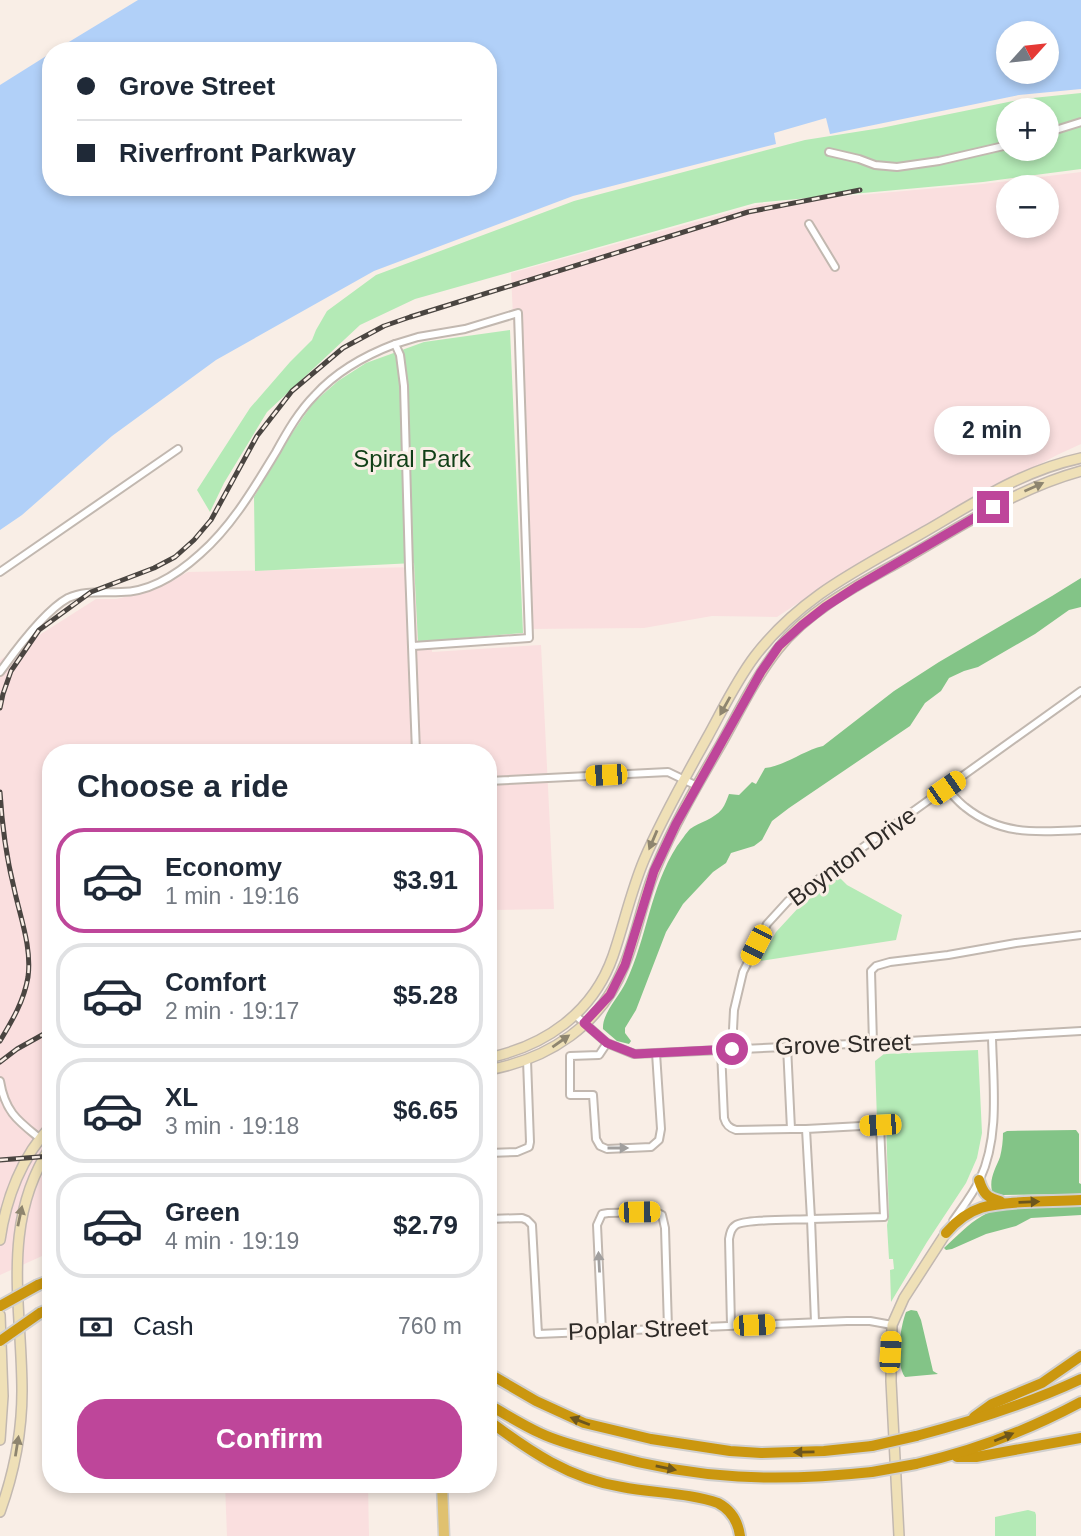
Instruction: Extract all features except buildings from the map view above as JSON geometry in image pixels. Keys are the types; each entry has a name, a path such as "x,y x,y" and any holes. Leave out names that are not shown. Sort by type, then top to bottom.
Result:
{"highway":[{"path":"979,1180 983,1193 991,1199 1006,1203"},
{"path":"946,1233 960,1218 992,1204 1081,1200"},
{"path":"0,1306 42,1283"},
{"path":"0,1341 42,1312"},
{"path":"964,1423 992,1404 1054,1376 1081,1356"},
{"path":"1047,1395 1081,1370"},
{"path":"497,1378 536,1401 584,1423 651,1440 761,1453 872,1446 916,1436 1047,1395 1081,1378"},
{"path":"497,1409 555,1439 633,1462 734,1478 810,1478 872,1472 947,1457 1038,1424 1081,1402"},
{"path":"497,1425 565,1471 594,1482 718,1503 732,1514 738,1524 740,1536"},
{"path":"947,1457 976,1457 1081,1438"}],"main road":[{"path":"497,1056 508,1054 553,1033 575,1015 603,979 639,872 658,828 738,682 771,636 816,595 997,489 1027,474 1078,459"},
{"path":"497,1068 541,1055 562,1042 610,995 625,965 654,871 676,824 761,672 779,646 825,607 993,507 1047,482 1079,472"},
{"path":"0,1240 6,1209 16,1181 40,1138"},
{"path":"0,1512 15,1462 21,1416 16,1237 21,1210 42,1160"},
{"path":"899,1536 891,1381 892,1325 904,1298 946,1233"},
{"path":"0,1315 3,1396 0,1440"},
{"path":"442,1493 444,1536"}],"street":[{"path":"1059,129 1081,121"},
{"path":"829,152 875,165 897,167 939,161 996,148"},
{"path":"809,224 835,267"},
{"path":"0,672 49,612 68,598 84,593 122,593 142,589 164,580 201,554 221,534 244,503 289,428 314,396 361,360 395,344 418,337 465,329 518,313 529,638 413,646"},
{"path":"395,344 400,355 404,386 416,744"},
{"path":"0,572 178,449"},
{"path":"1078,459 1079,472"},
{"name":"Boynton Drive","path":"732,1049 734,1010 743,972 767,924 788,901 1081,691"},
{"path":"497,781 668,772 697,786"},
{"path":"946,788 965,807 1001,828 1039,832 1081,830"},
{"path":"873,1043 871,971 876,966 1081,935"},
{"name":"Grove Street","path":"575,1015 607,1043 635,1054 1081,1031"},
{"path":"946,1233 979,1180 987,1160 992,1133 992,1037"},
{"path":"607,1043 598,1055 570,1056 570,1095 593,1095 596,1139 600,1146 607,1149 651,1147 659,1140 661,1129 656,1053"},
{"path":"787,1046 791,1129"},
{"path":"721,1050 723,1118 731,1129 880,1125 884,1217 749,1222 734,1226 729,1239 731,1325"},
{"path":"497,1153 517,1152 528,1147 530,1142 527,1060"},
{"path":"0,1081 1,1095 12,1115 40,1138"},
{"path":"806,1129 815,1322"},
{"path":"602,1331 597,1225 602,1214 608,1213 656,1212 662,1215 665,1228 668,1328"},
{"name":"Poplar Street","path":"497,1219 522,1218 532,1225 538,1334 847,1321 892,1325"}],"shaded area":[{"path":"1081,172 1081,444 857,564 777,617 712,616 644,628 527,629 511,273 760,204 996,182 996,238 1059,238 1059,175 1056,175"},
{"path":"418,567 431,625 432,652 541,645 554,909 497,910 497,744 42,744 42,1256 0,1275 0,660 96,599 116,599 150,591 188,572"},
{"path":"225,1493 368,1493 369,1536 227,1536"}],"green space":[{"path":"1081,93 1081,169 1036,175 996,175 996,180 983,182 755,203 415,299 360,325 267,412 224,483 210,512 197,490 250,408 312,340 327,311 376,275 574,201 805,140 996,105 996,161 1059,161 1059,98 1033,98"},
{"name":"Spiral Park","path":"510,330 523,633 418,642 414,563 255,571 254,497 286,442 313,403 338,381 366,363 424,342"},
{"path":"1081,578 1081,607 1069,610 1035,634 978,667 949,678 941,691 925,703 910,726 772,821 762,840 754,846 731,853 726,863 713,872 683,904 666,932 636,1010 625,1028 631,1041 629,1044 617,1041 603,1029 608,1011 623,988 633,965 668,862 690,829 719,812 729,794 739,795 752,782 756,784 765,768 823,746 894,691"},
{"path":"839,877 847,885 902,915 896,940 760,961 776,932 800,906"},
{"path":"978,1050 982,1133 977,1158 966,1183 891,1302 890,1270 894,1269 893,1259 889,1259 887,1225 886,1121 877,1120 875,1061 884,1054"},
{"path":"1076,1130 1079,1134 1081,1194 1003,1195 992,1191 992,1177 1000,1157 1003,1133"},
{"path":"1081,1202 1081,1215 1031,1218 952,1249 944,1248 972,1223 993,1211 1030,1203"},
{"path":"917,1311 921,1320 933,1371 938,1374 905,1377 902,1371 900,1336 906,1312"},
{"path":"1028,1510 1036,1515 1036,1536 995,1536 995,1517"}],"water":[{"path":"138,0 1081,0 1081,89 996,98 830,134 826,118 774,133 776,144 573,196 374,271 216,360 112,436 22,515 0,530 0,85 42,59 42,196 497,196 497,42 69,42"}],"railway":[{"path":"0,708 11,671 39,630 91,592 154,568 175,557 194,540 211,520 257,436 292,391 343,348 384,326 410,317 748,212 860,190"},
{"path":"0,792 3,828 11,876 25,932 29,966 21,1003 0,1041"},
{"path":"0,1062 42,1035"},
{"path":"0,1160 42,1157"}],"route":[{"path":"732,1049 635,1054 607,1043 584,1023 610,995 625,965 654,871 676,824 761,672 779,646 825,607 993,507"}]}
